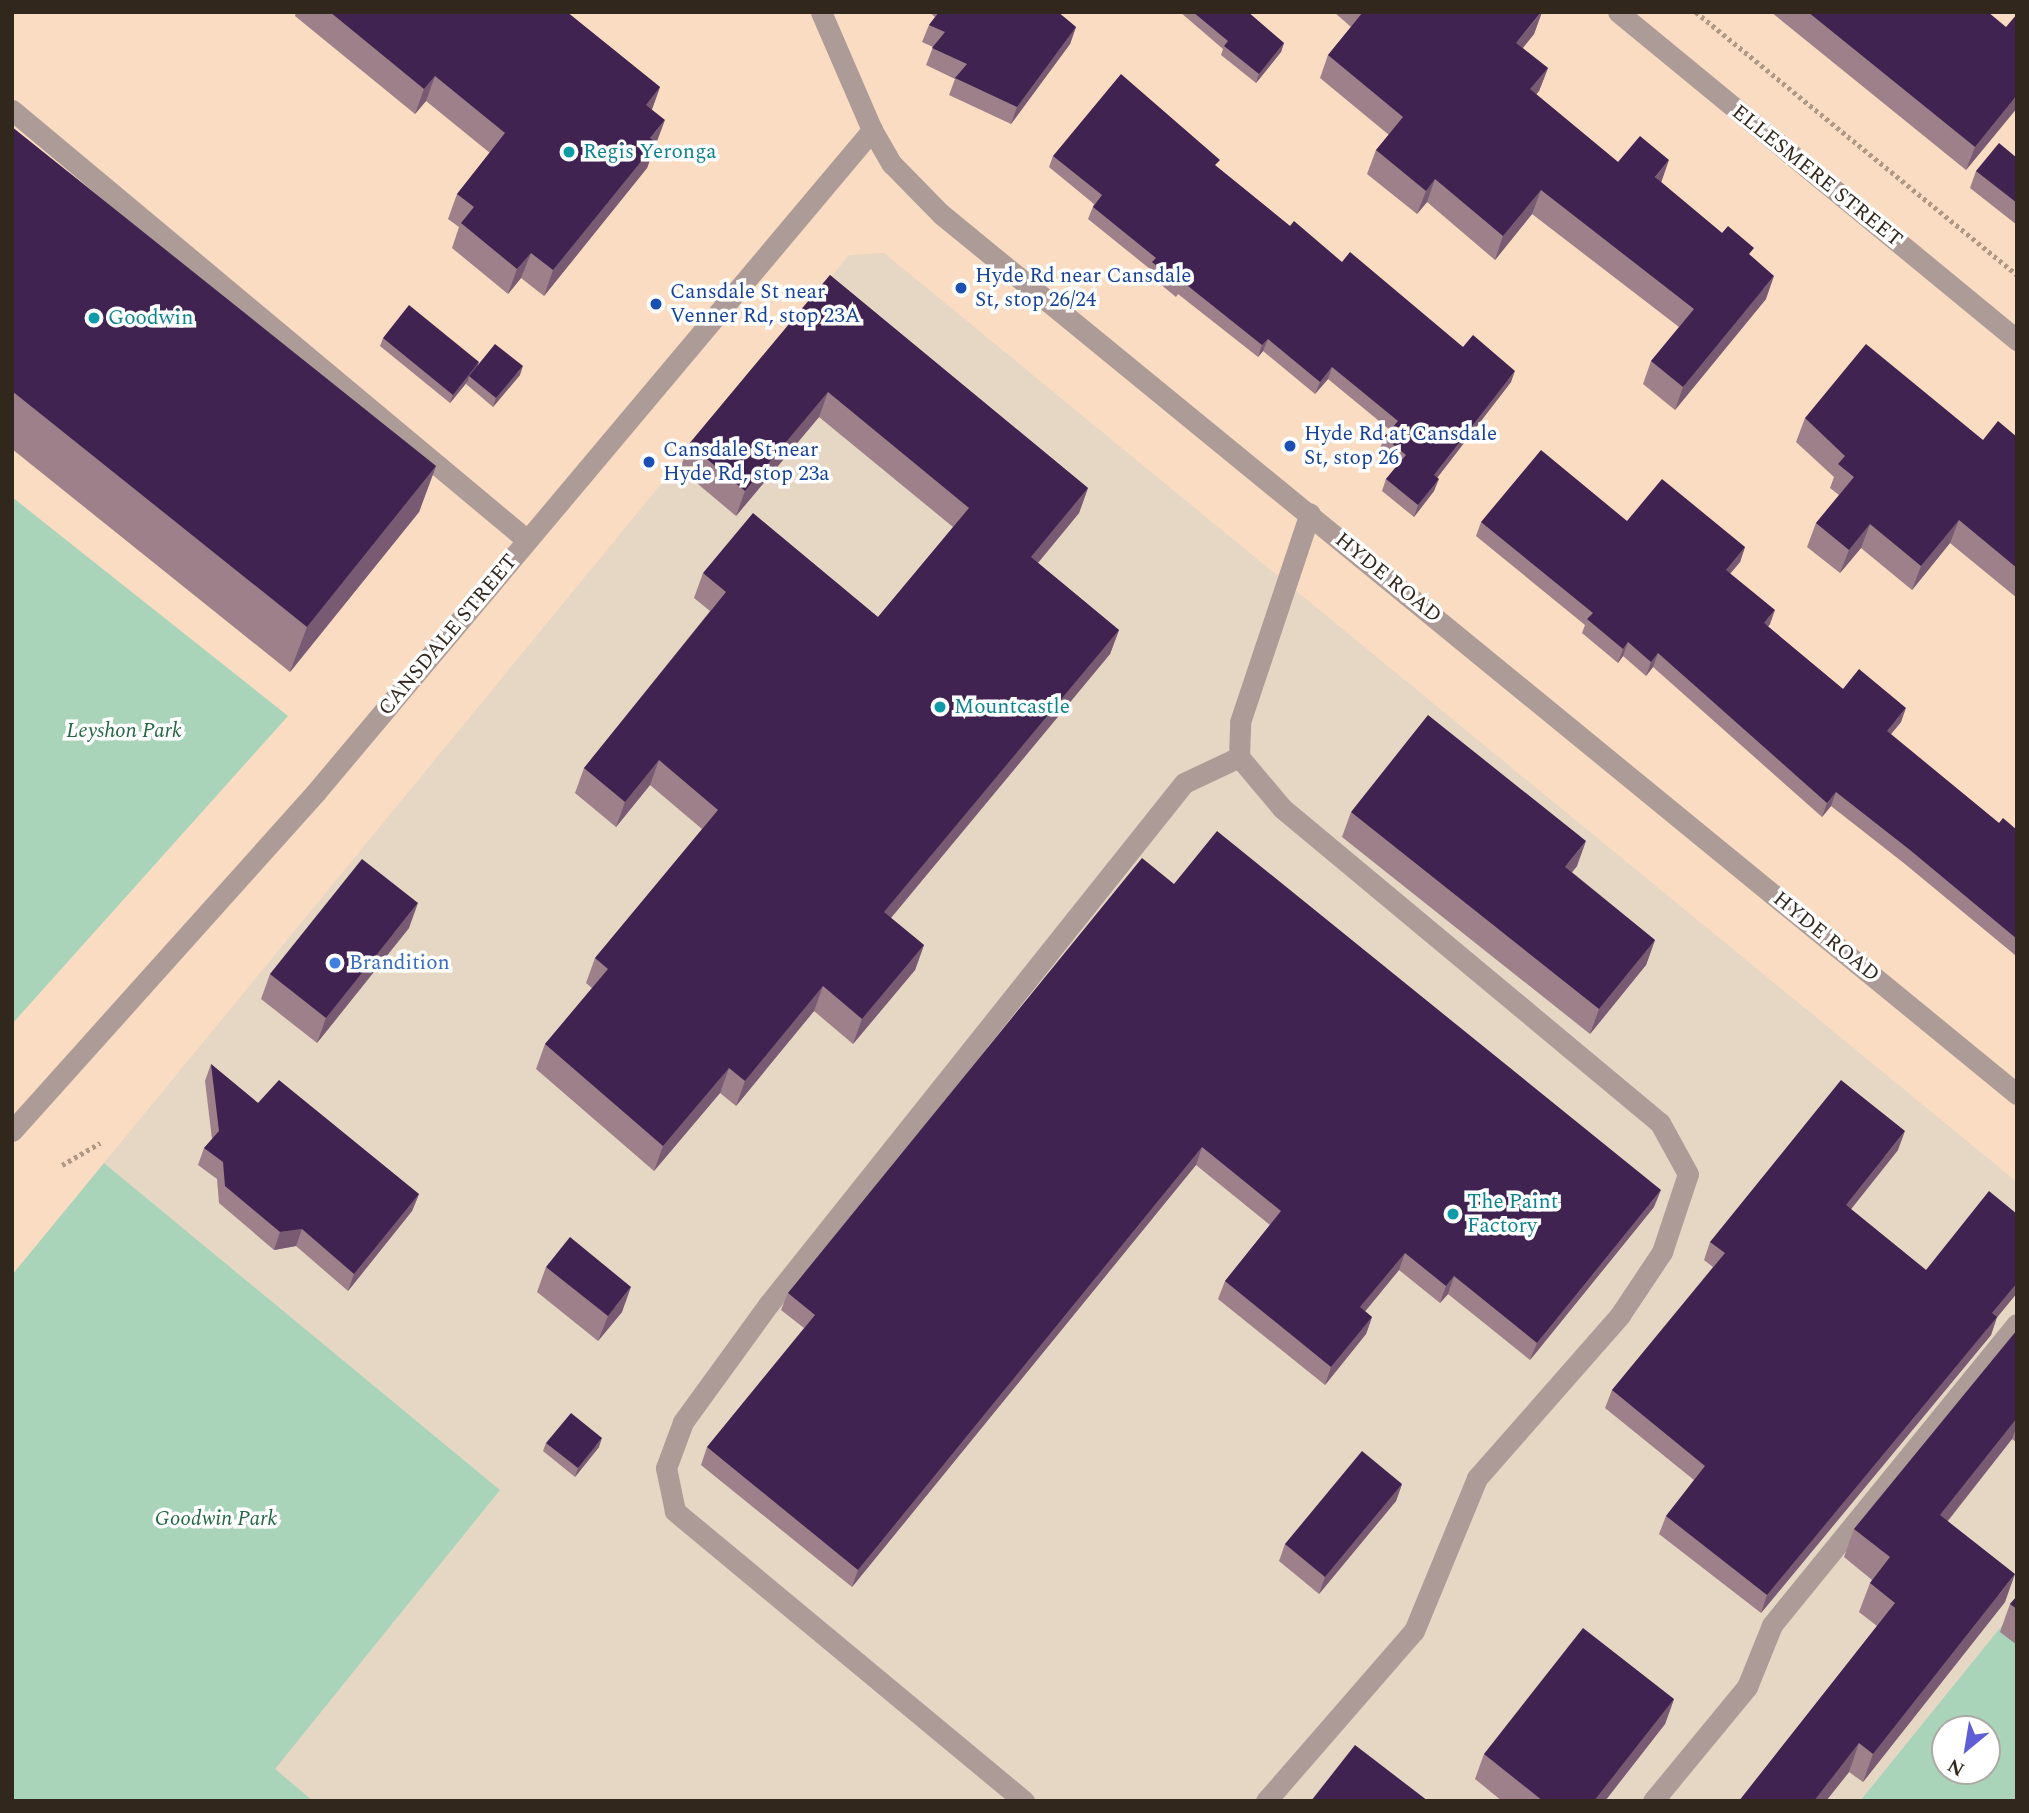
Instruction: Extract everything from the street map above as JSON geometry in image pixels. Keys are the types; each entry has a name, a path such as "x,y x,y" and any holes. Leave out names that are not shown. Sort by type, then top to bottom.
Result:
{"street":[{"name":"HYDE ROAD","path":"821,12 872,130 892,164 977,246 1310,513 2017,1094"},
{"name":"ELLESMERE STREET","path":"1618,12 2017,340"},
{"path":"12,110 527,540"},
{"name":"CANSDALE STREET","path":"12,1131 316,792 872,130"},
{"path":"1266,1801 1414,1631 1477,1478 1620,1315 1662,1252 1688,1174 1660,1122 1282,808 1239,757 1240,722 1310,513"},
{"path":"1024,1801 675,1511 666,1468 683,1423 768,1305 1184,783 1239,757"},
{"path":"1653,1801 1747,1688 1772,1625 2017,1324"}],"path":[{"path":"1696,12 2017,275"},
{"path":"62,1165 100,1143"}],"shaded area":[{"path":"884,253 2017,1182 2017,1607 1860,1801 313,1801 274,1769 500,1490 104,1163 849,255"}],"green space":[{"name":"Leyshon Park","path":"12,497 288,716 12,1024"},
{"name":"Goodwin Park","path":"104,1163 500,1490 275,1769 313,1801 12,1801 12,1275"},
{"path":"2017,1607 2017,1801 1860,1801"}],"building":[{"name":"Regis Yeronga","path":"330,12 567,12 660,87 646,105 665,120 650,138 656,143 553,270 531,253 517,269 461,223 474,207 457,194 505,133 435,76 424,89"},
{"path":"939,12 1058,12 1076,27 1017,107 955,78 967,64 932,48 945,32 929,25"},
{"path":"1193,12 1248,12 1284,43 1259,74 1224,46 1228,41"},
{"path":"1363,12 1541,12 1516,43 1548,68 1530,89 1618,162 1640,136 1669,160 1655,177 1722,233 1728,226 1754,248 1749,254 1774,276 1683,387 1651,361 1694,309 1541,190 1503,236 1435,179 1426,191 1376,150 1403,117 1328,55"},
{"path":"1808,12 1988,12 2006,27 2017,14 2017,95 1975,147"},
{"path":"1121,74 1220,160 1215,165 1290,226 1294,221 1342,262 1350,252 1463,347 1473,335 1515,371 1434,475 1439,479 1418,505 1386,479 1406,455 1384,437 1398,421 1332,367 1320,382 1268,339 1262,345 1183,282 1180,285 1152,262 1156,258 1093,207 1102,195 1053,156"},
{"name":"Goodwin","path":"12,127 436,466 307,627 12,391"},
{"path":"1999,143 2017,158 2017,203 1976,171"},
{"name":"Mountcastle","path":"830,275 1088,488 1031,557 1119,630 884,912 924,945 862,1019 823,986 745,1081 729,1068 663,1146 545,1044 608,969 595,958 718,810 659,760 625,802 584,768 726,592 703,573 753,513 878,617 969,508 828,392 745,491 689,444"},
{"path":"409,305 479,362 453,395 383,338"},
{"path":"495,344 523,366 496,398 469,376"},
{"path":"1866,344 1983,440 1998,421 2017,437 2017,568 1959,520 1921,566 1870,524 1849,550 1816,523 1854,477 1838,464 1845,456 1805,418"},
{"path":"1541,450 1627,521 1662,479 1745,547 1726,570 1775,610 1764,623 1843,689 1859,669 1906,708 1887,731 1999,823 2003,818 2017,830 2017,939 1836,792 1827,803 1658,653 1651,662 1628,642 1623,649 1587,619 1593,613 1481,522"},
{"path":"1428,715 1586,841 1565,867 1655,940 1599,1009 1351,812"},
{"name":"The Paint Factory","path":"1217,831 1661,1190 1537,1343 1454,1276 1446,1286 1405,1253 1360,1307 1372,1317 1331,1367 1225,1281 1281,1211 1202,1147 858,1570 707,1447 815,1315 788,1293 1142,858 1174,884"},
{"name":"Brandition","path":"362,859 418,903 326,1018 270,974"},
{"path":"211,1064 258,1103 279,1080 419,1194 354,1274 302,1229 280,1232 225,1186 223,1162 204,1148 219,1131"},
{"path":"1841,1080 1905,1131 1846,1205 1926,1270 1989,1191 2017,1214 2017,1283 1992,1313 1997,1317 1767,1595 1666,1516 1705,1466 1612,1390 1725,1253 1710,1242"},
{"path":"570,1237 631,1287 608,1316 546,1267"},
{"path":"2017,1330 2017,1418 1940,1515 2015,1574 1873,1754 1859,1743 1814,1801 1739,1801 1895,1603 1870,1583 1890,1557 1854,1529"},
{"path":"571,1413 602,1438 578,1468 546,1443"},
{"path":"1362,1451 1402,1484 1325,1577 1285,1544"},
{"path":"2017,1596 2017,1609 2010,1604"},
{"path":"1583,1628 1674,1699 1594,1801 1543,1801 1484,1754"},
{"path":"1355,1745 1428,1801 1311,1801"}],"place":[{"name":"Regis Yeronga","path":"569,152"},
{"name":"Hyde Rd near Cansdale St, stop 26/24","path":"961,288"},
{"name":"Cansdale St near Venner Rd, stop 23A","path":"656,304"},
{"name":"Goodwin","path":"94,318"},
{"name":"Hyde Rd at Cansdale St, stop 26","path":"1290,446"},
{"name":"Cansdale St near Hyde Rd, stop 23a","path":"649,462"},
{"name":"Mountcastle","path":"940,707"},
{"name":"Brandition","path":"335,963"},
{"name":"The Paint Factory","path":"1453,1214"}]}
